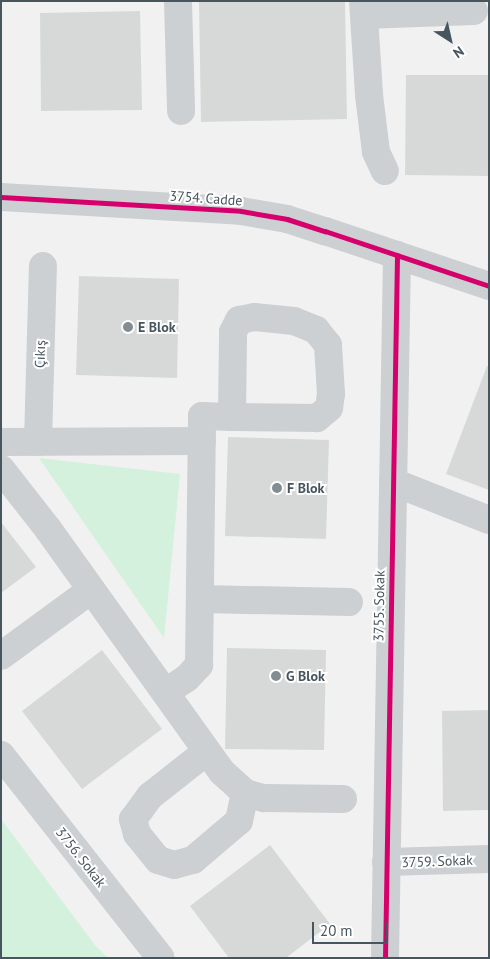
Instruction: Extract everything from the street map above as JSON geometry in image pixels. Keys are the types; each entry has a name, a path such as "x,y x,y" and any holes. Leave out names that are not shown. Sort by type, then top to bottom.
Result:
{"street":[{"path":"178,1 181,111"},
{"path":"385,171 376,152 369,95 363,8 474,11"},
{"name":"3754. Cadde","path":"1,197 241,211 287,219 489,286"},
{"name":"3755. Sokak","path":"385,958 397,255"},
{"name":"Çıkış","path":"38,442 43,266"},
{"path":"166,692 187,678 200,664 202,416 232,418 317,418 329,408 331,394 328,345 316,330 294,320 254,317 239,320 233,332 232,418"},
{"path":"1,442 202,441"},
{"path":"1,469 48,529 222,772 245,793 264,798 343,799"},
{"path":"393,482 489,520"},
{"path":"1,656 91,590"},
{"path":"202,599 348,602"},
{"path":"206,752 150,796 133,818 137,834 158,860 174,865 193,860 239,821 245,793"},
{"name":"3756. Sokak","path":"1,755 161,958"},
{"name":"3759. Sokak","path":"386,862 489,859"}],"green space":[{"path":"39,458 180,474 164,638"},
{"path":"1,819 95,945 108,958 1,958"}],"building":[{"path":"199,1 345,1 347,119 201,122"},
{"path":"140,11 142,110 41,111 40,13"},
{"path":"406,75 489,75 489,176 405,175"},
{"name":"E Blok","path":"79,276 179,279 177,378 76,375"},
{"path":"487,366 489,366 489,490 446,474"},
{"name":"F Blok","path":"228,437 329,440 326,539 225,536"},
{"path":"1,522 36,567 1,593"},
{"name":"G Blok","path":"227,648 326,650 324,750 225,749"},
{"path":"102,650 162,729 82,789 22,711"},
{"path":"489,710 489,810 443,811 442,711"},
{"path":"270,845 330,924 286,958 229,958 190,906"}],"cycle path":[{"path":"1,197 241,211 287,219 489,286"},
{"path":"385,958 397,255"}],"place":[{"name":"E Blok","path":"128,327"},
{"name":"F Blok","path":"277,488"},
{"name":"G Blok","path":"276,676"}]}
